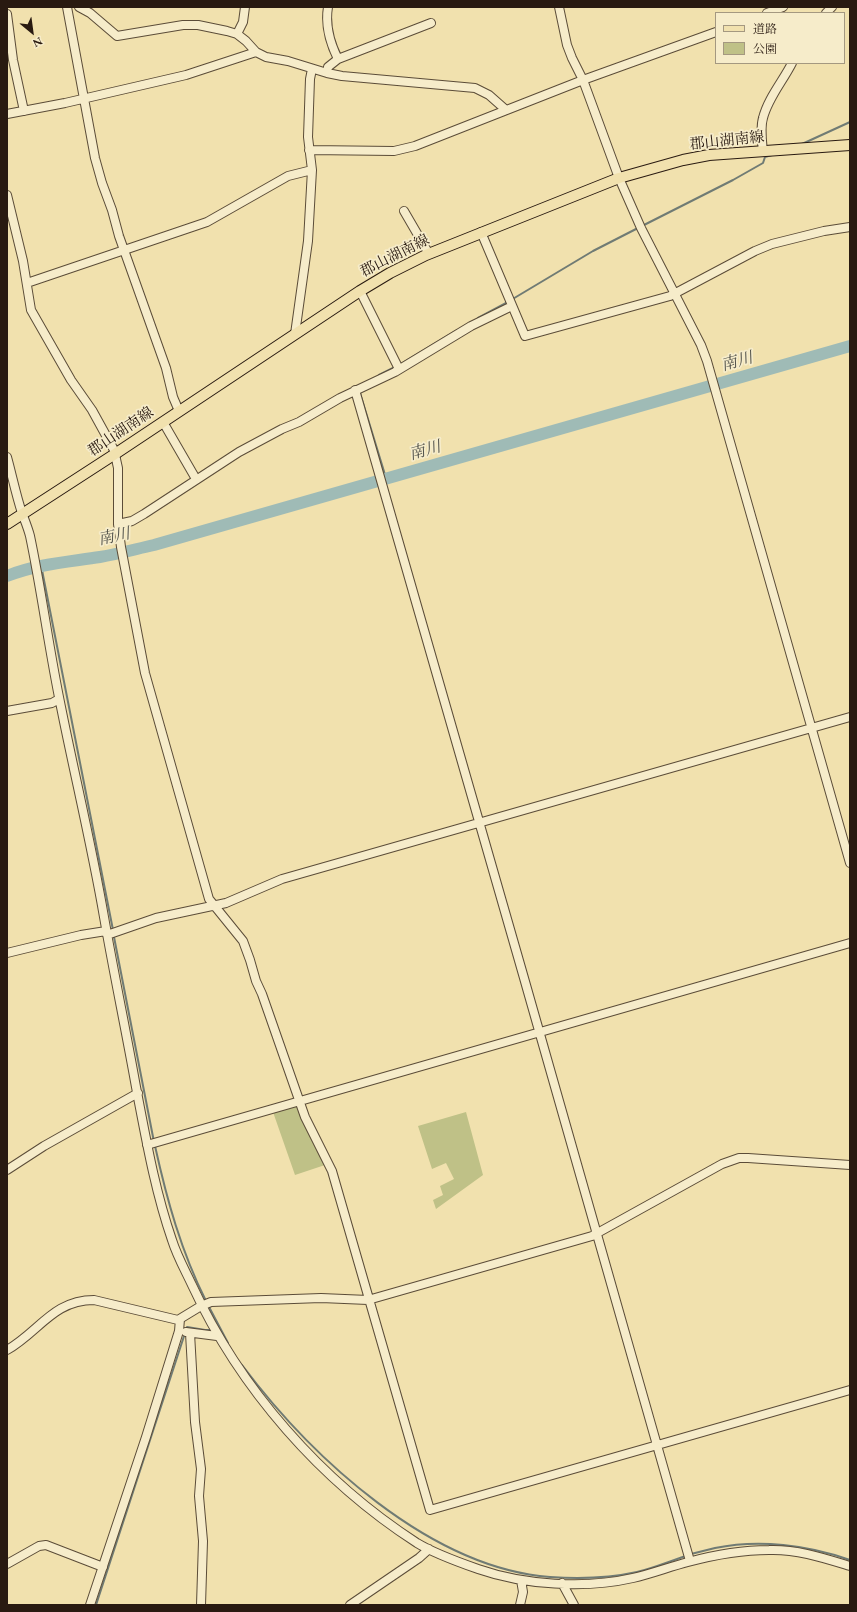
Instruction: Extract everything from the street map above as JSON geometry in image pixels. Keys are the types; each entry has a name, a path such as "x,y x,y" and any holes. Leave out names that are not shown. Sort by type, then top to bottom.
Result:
{"main road":[{"name":"郡山湖南線","path":"7,524 164,422 360,291 390,272 429,254 619,178 709,155 850,145"}],"street":[{"path":"67,7 95,158 124,250 166,368 173,397 179,411"},
{"path":"78,7 90,13 117,36 183,24 198,25 237,34 256,52 271,59 288,61 312,69 342,76 475,88 489,95 506,110"},
{"path":"237,34 243,22 245,7"},
{"path":"328,7 327,23 332,48 338,59"},
{"path":"559,7 567,45 583,80 619,178 641,228 700,345 712,378 850,863"},
{"path":"770,12 783,7"},
{"path":"7,14 13,60 24,111"},
{"path":"327,73 328,67 338,59 431,23"},
{"path":"309,150 399,150 415,146 583,80 715,32"},
{"path":"7,115 186,75 256,52"},
{"path":"763,152 763,117 776,89 791,64"},
{"path":"295,334 308,241 312,170 309,150 310,79 312,69"},
{"path":"27,283 207,222 288,176 312,170"},
{"path":"7,194 17,233 31,310 71,380 92,410 115,454 118,468 118,524 120,547 145,673 209,899 238,934 247,951 256,982 262,994 300,1102 313,1134 332,1171 368,1300 430,1510 850,1390"},
{"path":"404,211 429,254"},
{"path":"481,232 525,336 674,294 755,251 772,244 824,231 850,227"},
{"path":"360,291 399,369"},
{"path":"118,524 132,521 239,452 299,422 328,404 399,369 470,326 512,306"},
{"path":"355,390 690,1561"},
{"path":"164,422 196,479"},
{"path":"7,457 22,515 29,531 59,699 138,1093 151,1144 155,1182 170,1237 179,1259 206,1304 217,1336 236,1365 271,1412 305,1450 337,1481 380,1518 419,1544 479,1570 521,1580 562,1583 602,1583 637,1577 690,1561 739,1552 775,1550 812,1555 850,1566"},
{"path":"7,711 52,703 59,699"},
{"path":"7,953 81,935 107,933 156,918 236,900 282,879 850,717"},
{"path":"151,1144 850,943"},
{"path":"7,1170 38,1150 138,1093"},
{"path":"7,1350 20,1343 62,1307 80,1300 94,1300 180,1319 206,1304 321,1298 368,1300 597,1234 722,1164 735,1159 748,1158 850,1165"},
{"path":"90,1605 146,1437 179,1331 180,1319"},
{"path":"179,1331 217,1336"},
{"path":"190,1333 195,1422 201,1469 199,1496 203,1541 201,1605"},
{"path":"7,1564 39,1546 46,1545 103,1567"},
{"path":"350,1605 419,1558 429,1549"},
{"path":"520,1605 523,1592 521,1580"},
{"path":"562,1583 574,1605"}],"green space":[{"path":"296,1106 325,1165 295,1175 273,1112"},
{"path":"466,1112 483,1175 436,1209 433,1200 443,1195 440,1186 454,1179 446,1163 432,1169 418,1126"}],"waterway":[{"path":"802,144 850,122"},
{"path":"642,226 733,180 763,163 765,157 772,155"},
{"path":"511,300 593,251 638,228"},
{"path":"478,318 508,302"},
{"path":"399,365 457,330"},
{"name":"南川","path":"7,576 41,566 107,556 154,545 850,346"},
{"path":"379,375 395,367"},
{"path":"360,393 386,478"},
{"path":"41,565 113,930"},
{"path":"114,937 154,1142"},
{"path":"155,1146 182,1244 206,1301"},
{"path":"208,1305 228,1343"},
{"path":"96,1605 187,1327 214,1330"},
{"path":"242,1365 270,1400 302,1436 338,1470 377,1502 418,1530 461,1553 505,1569 550,1577 572,1578 594,1578 627,1574 650,1569 686,1556"},
{"path":"691,1554 732,1545 766,1544 800,1547 850,1560"}]}
